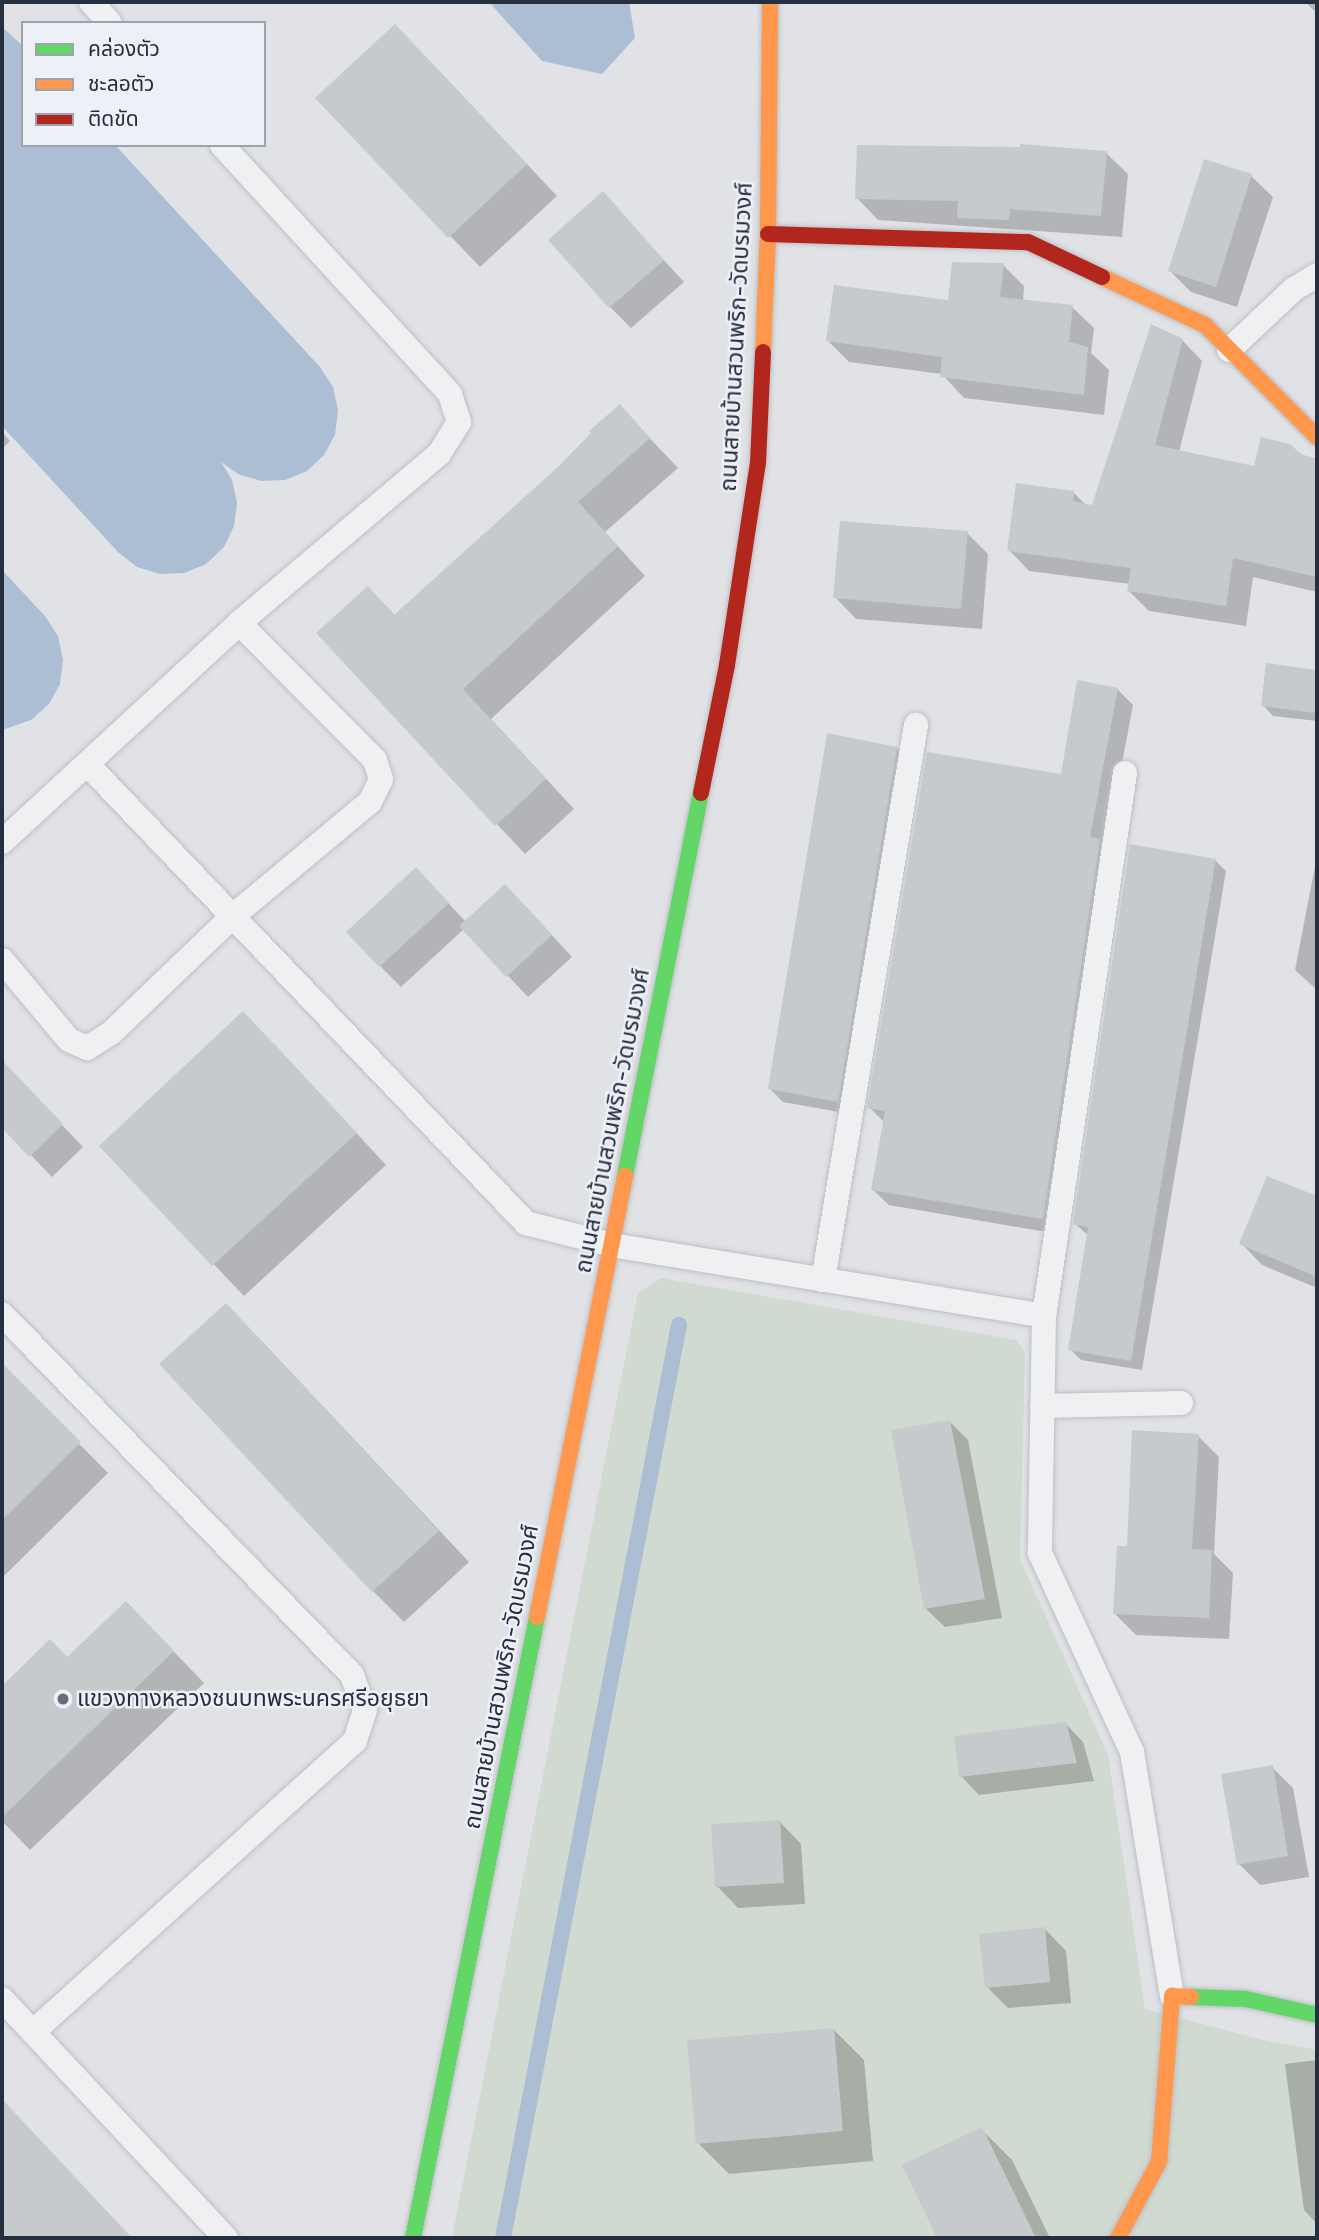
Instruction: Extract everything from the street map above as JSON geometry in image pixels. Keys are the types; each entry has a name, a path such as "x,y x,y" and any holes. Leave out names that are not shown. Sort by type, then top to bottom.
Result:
{"street":[{"name":"ถนนสายบ้านสวนพริก-วัดบรมวงศ์","path":"413,2238 729,652 758,463 768,234 770,2"},
{"path":"768,234 1028,242 1205,325 1317,437"},
{"path":"1118,2238 1159,2162 1172,1996 1246,1999 1317,2015"}],"lane":[{"path":"91,2 108,21"},
{"path":"2,842 239,624 439,454 459,422 450,394 224,147"},
{"path":"1229,350 1294,289 1317,275"},
{"path":"2,960 69,1040 87,1048 111,1033 233,916 370,802 381,779 375,760 239,624"},
{"path":"823,1280 916,725"},
{"path":"87,764 526,1223 612,1245 1044,1316"},
{"path":"1125,773 1044,1316 1040,1553 1132,1752 1172,1996"},
{"path":"2,1314 352,1675 365,1710 355,1741 33,2032"},
{"path":"1042,1406 1181,1403"},
{"path":"2,1999 226,2238"}],"shaded area":[{"path":"661,1278 1016,1340 1025,1353 1020,1559 1108,1755 1145,2009 1263,2040 1317,2050 1317,2238 452,2238 638,1293"}],"water":[{"path":"489,2 629,2 635,38 602,74 542,61"},
{"path":"2,27 21,44 21,147 117,147 320,367 333,387 338,410 335,435 324,455 307,471 285,480 261,481 238,474 221,462 232,480 237,503 234,526 224,547 206,564 184,573 160,574 137,567 118,552 2,426"},
{"path":"2,570 45,616 58,636 63,660 60,684 49,704 31,720 2,730"}],"building":[{"path":"395,24 527,164 448,238 315,98"},
{"path":"1020,144 1107,151 1101,216 1010,209 1009,220 957,218 958,201 855,199 857,145 1020,147"},
{"path":"1204,159 1252,174 1216,287 1168,271"},
{"path":"603,191 664,260 609,308 548,240"},
{"path":"952,262 1004,263 1000,297 1073,305 1069,342 1088,347 1084,395 940,377 942,357 826,341 834,285 948,300"},
{"path":"1151,324 1183,339 1155,445 1254,466 1261,437 1290,444 1301,454 1317,459 1317,577 1233,558 1226,606 1127,591 1131,568 1007,551 1016,483 1074,491 1073,501 1092,505"},
{"path":"620,404 650,438 578,502 618,546 463,689 546,779 495,826 316,633 368,586 394,615 560,465 591,433 589,431"},
{"path":"840,521 968,531 961,609 833,598"},
{"path":"1266,663 1317,670 1317,713 1261,706"},
{"path":"1077,680 1118,688 1090,837 1100,839 1043,1219 871,1190 885,1111 867,1108 927,752 1061,774"},
{"path":"827,733 897,747 838,1102 768,1089"},
{"path":"1130,844 1216,859 1131,1361 1068,1350 1088,1227 1073,1224"},
{"path":"416,867 449,903 379,967 346,932"},
{"path":"505,884 552,935 506,977 459,926"},
{"path":"243,1011 357,1133 212,1266 99,1146"},
{"path":"2,1060 63,1124 29,1157 2,1128"},
{"path":"1267,1176 1317,1196 1317,1277 1239,1244"},
{"path":"226,1303 439,1531 372,1592 159,1364"},
{"path":"2,1363 81,1442 2,1520"},
{"path":"950,1420 985,1599 924,1609 891,1430"},
{"path":"1132,1430 1199,1434 1192,1549 1212,1550 1209,1618 1113,1614 1117,1546 1127,1546"},
{"name":"แขวงทางหลวงชนบทพระนครศรีอยุธยา","path":"126,1601 174,1651 2,1817 2,1686 50,1639 67,1657"},
{"path":"1066,1722 1077,1763 959,1777 954,1736"},
{"path":"1273,1765 1288,1856 1237,1865 1221,1774"},
{"path":"780,1820 784,1883 715,1887 711,1824"},
{"path":"1045,1927 1050,1982 985,1988 979,1934"},
{"path":"834,2028 843,2131 696,2144 687,2040"},
{"path":"2,2099 132,2238 2,2238"},
{"path":"982,2127 1036,2238 937,2238 902,2165"}],"waterway":[{"path":"503,2238 679,1325"}],"traffic: fast":[{"path":"625,1176 701,793"},
{"path":"413,2238 537,1617"},
{"path":"1191,1997 1246,1999 1317,2015"}],"traffic: slow":[{"path":"763,352 768,234 770,2"},
{"path":"1102,277 1205,325 1317,437"},
{"path":"537,1617 625,1176"},
{"path":"1118,2238 1159,2162 1172,1996 1191,1997"}],"traffic: jam":[{"path":"768,234 1028,242 1102,277"},
{"path":"701,793 727,665 758,463 763,352"}],"place":[{"name":"แขวงทางหลวงชนบทพระนครศรีอยุธยา","path":"63,1699"}]}
